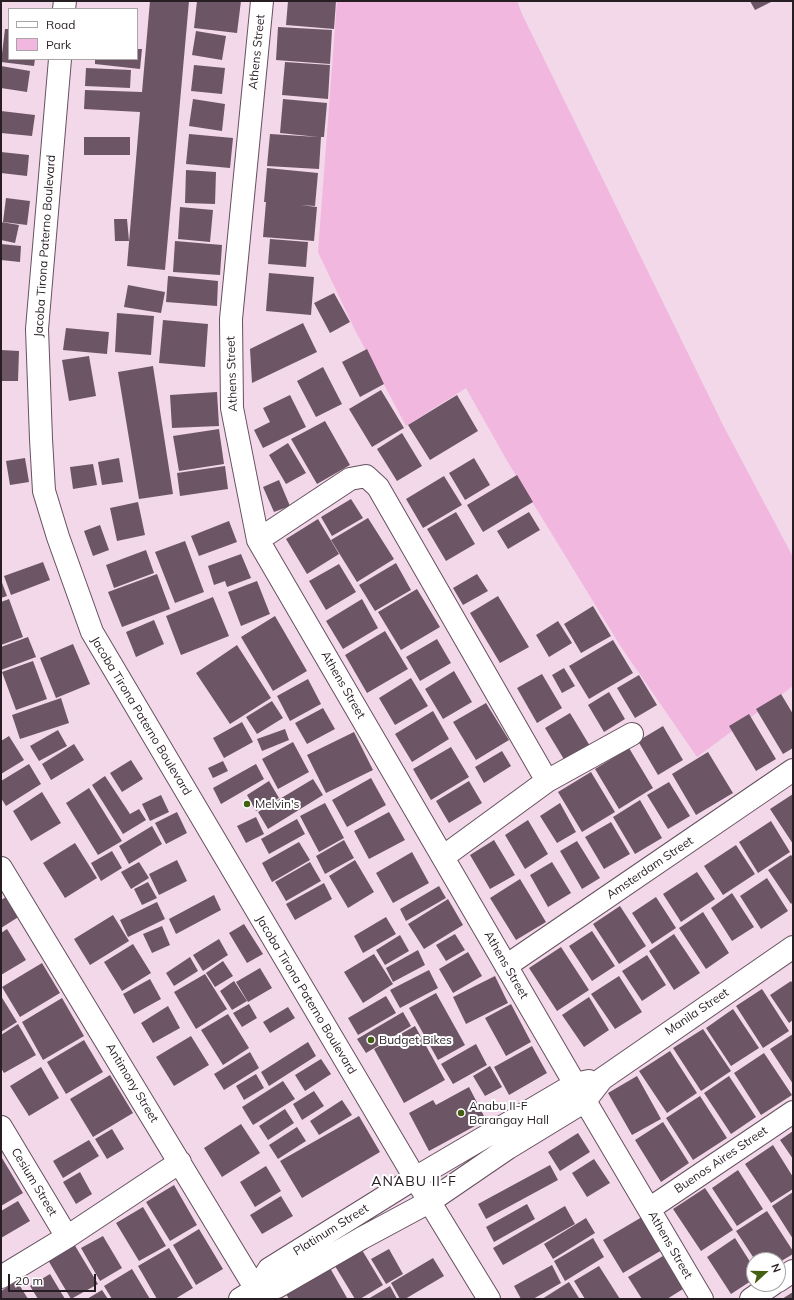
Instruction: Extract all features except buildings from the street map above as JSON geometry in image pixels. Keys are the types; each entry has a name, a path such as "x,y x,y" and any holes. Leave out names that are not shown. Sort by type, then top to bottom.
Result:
{"street":[{"name":"Athens Street","path":"262,1 231,319 232,408 258,540 702,1299"},
{"name":"Jacoba Tirona Paterno Boulevard","path":"60,60 37,329 44,491 58,537 92,632 429,1202 489,1299"},
{"path":"258,540 350,479 366,476 378,487 547,781"},
{"path":"443,857 547,781 632,734"},
{"name":"Amsterdam Street","path":"506,966 793,770"},
{"name":"Antimony Street","path":"1,868 180,1162 253,1296"},
{"name":"Manila Street","path":"415,1178 602,1079 793,947"},
{"name":"Manila Street","path":"429,1202 508,1148 580,1092"},
{"name":"Buenos Aires Street","path":"649,1209 793,1112"},
{"name":"Cesium Street","path":"1,1128 66,1237"},
{"path":"1,1277 66,1237 180,1162"},
{"name":"Platinum Street","path":"253,1296 269,1269 415,1178"},
{"name":"Platinum Street","path":"253,1296 277,1287 362,1238 429,1202"},
{"path":"751,1299 761,1292"}],"green space":[{"path":"337,1 517,1 724,427 793,557 793,686 697,757 621,647 506,459 466,388 406,426 354,328 318,252"}],"place":[{"name":"Melvin's","path":"247,804"},
{"name":"Budget Bikes","path":"371,1040"},
{"name":"Anabu II-F Barangay Hall","path":"461,1113"}],"district":[{"name":"ANABU II-F","path":"414,1182"}]}
